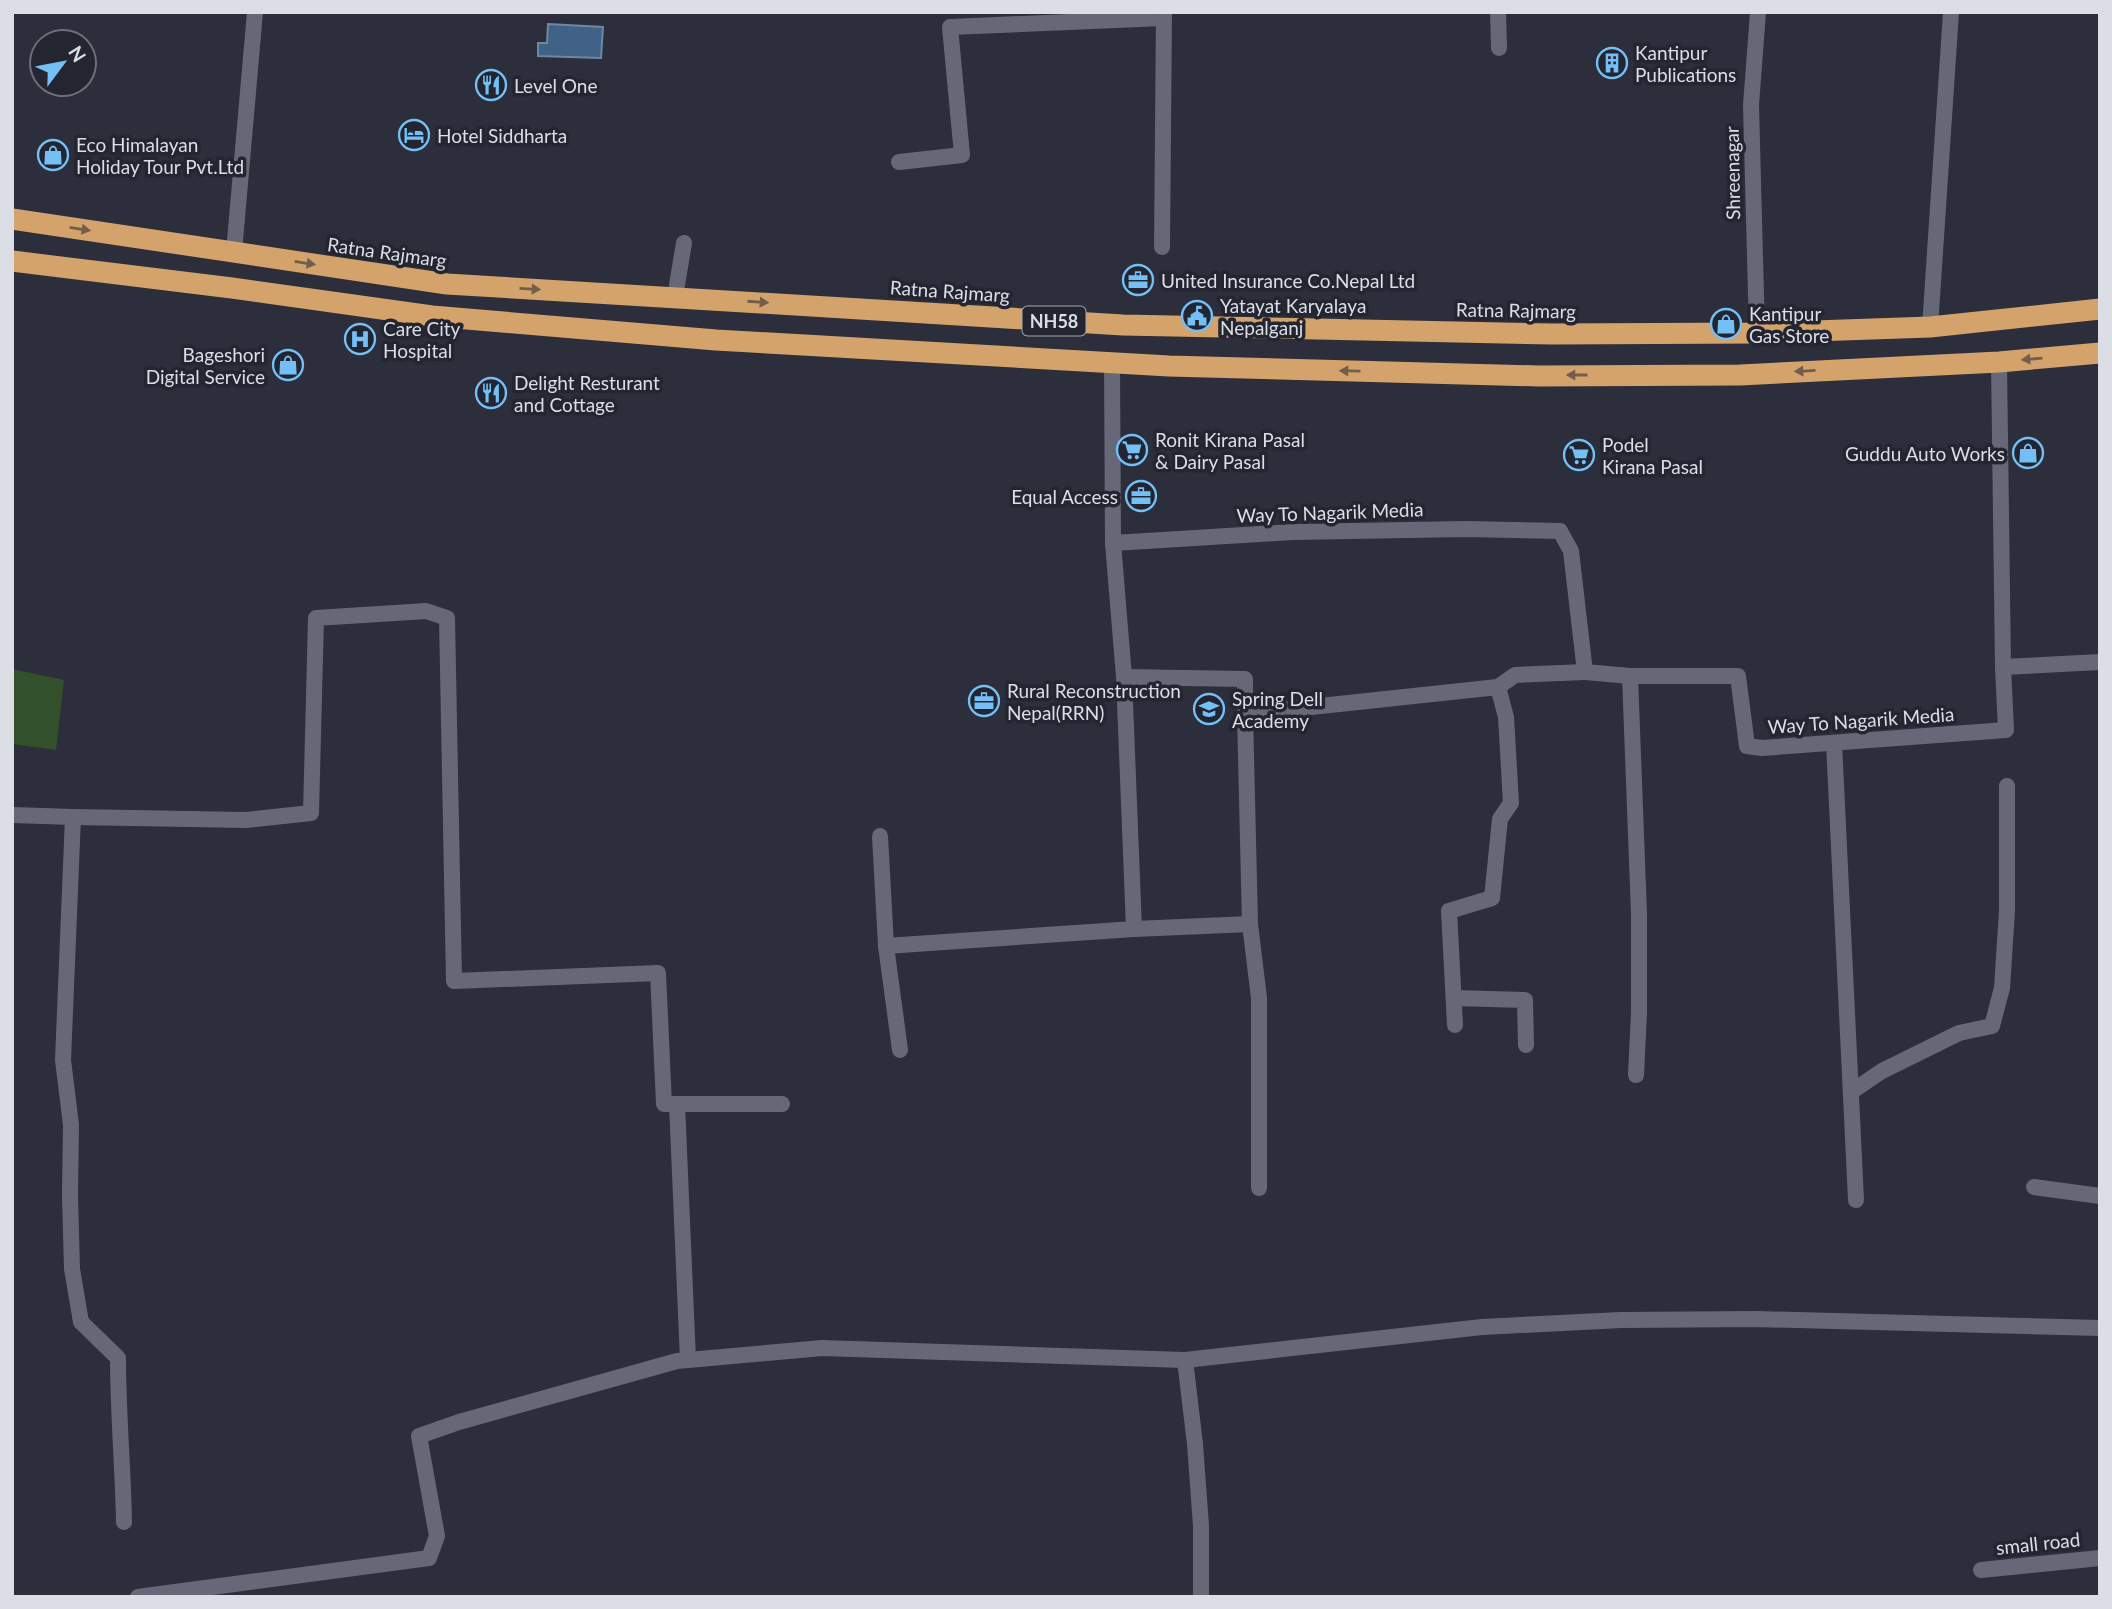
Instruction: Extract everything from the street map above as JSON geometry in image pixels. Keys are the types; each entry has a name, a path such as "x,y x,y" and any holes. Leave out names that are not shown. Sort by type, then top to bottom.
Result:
{"highway":[{"name":"Ratna Rajmarg","path":"12,219 447,284 1123,325 1553,334 1757,333 1930,327 2100,309"},
{"name":"NH58","path":"12,261 432,316 716,340 1170,366 1580,376 1740,375 1999,362 2100,353"}],"street":[{"path":"234,252 255,12"},
{"path":"1498,12 1499,48"},
{"name":"Shreenagar","path":"1757,333 1751,105 1758,12"},
{"path":"1930,327 1951,12"},
{"path":"900,162 962,155 950,27 1164,15 1162,247"},
{"path":"675,297 684,243"},
{"path":"1112,362 1113,543 1124,677 1134,929"},
{"name":"Way To Nagarik Media","path":"1113,543 1293,532 1466,529 1560,531 1571,551 1585,672 1630,676 1738,676 1747,746 1762,748 2006,730 1999,362"},
{"path":"12,814 246,820 311,813 316,618 426,611 447,618 454,981 658,974 664,1104 782,1104"},
{"path":"2003,667 2100,662"},
{"path":"1245,714 1498,687 1515,675 1585,672"},
{"path":"1630,676 1639,914 1636,1074"},
{"path":"1124,677 1245,679 1250,924 1259,998 1259,1188"},
{"path":"1455,1025 1449,911 1492,898 1500,819 1511,803 1506,717 1498,687"},
{"path":"1834,743 1856,1200"},
{"path":"1851,1093 1882,1071 1959,1033 1992,1026 2002,988 2007,786"},
{"path":"73,817 63,1060 71,1125 72,1269 81,1322 118,1358 124,1522"},
{"path":"880,836 886,946 900,1049"},
{"path":"886,946 1250,924"},
{"path":"1455,998 1525,1000 1526,1045"},
{"path":"677,1104 688,1360"},
{"path":"2034,1187 2100,1196"},
{"path":"138,1597 429,1558 437,1536 419,1436 459,1422 677,1361 822,1348 1185,1360 1482,1327 1622,1320 1756,1319 2100,1328"},
{"path":"1185,1360 1201,1526 1201,1597"},
{"name":"small road","path":"1980,1570 2100,1558"}],"green space":[{"path":"12,669 64,680 56,750 12,744"}],"water":[{"path":"548,24 603,27 601,58 538,56 538,43 547,43"}],"place":[{"name":"Kantipur Publications","path":"1612,63"},
{"name":"Level One","path":"491,85"},
{"name":"Hotel Siddharta","path":"414,135"},
{"name":"Eco Himalayan Holiday Tour Pvt.Ltd","path":"53,155"},
{"name":"United Insurance Co.Nepal Ltd","path":"1138,280"},
{"name":"Yatayat Karyalaya Nepalganj","path":"1197,316"},
{"name":"Kantipur Gas Store","path":"1726,324"},
{"name":"Care City Hospital","path":"360,339"},
{"name":"Bageshori Digital Service","path":"288,365"},
{"name":"Delight Resturant and Cottage","path":"491,393"},
{"name":"Ronit Kirana Pasal & Dairy Pasal","path":"1132,450"},
{"name":"Guddu Auto Works","path":"2028,453"},
{"name":"Podel Kirana Pasal","path":"1579,455"},
{"name":"Equal Access","path":"1141,496"},
{"name":"Rural Reconstruction Nepal(RRN)","path":"984,701"},
{"name":"Spring Dell Academy","path":"1209,709"}]}
